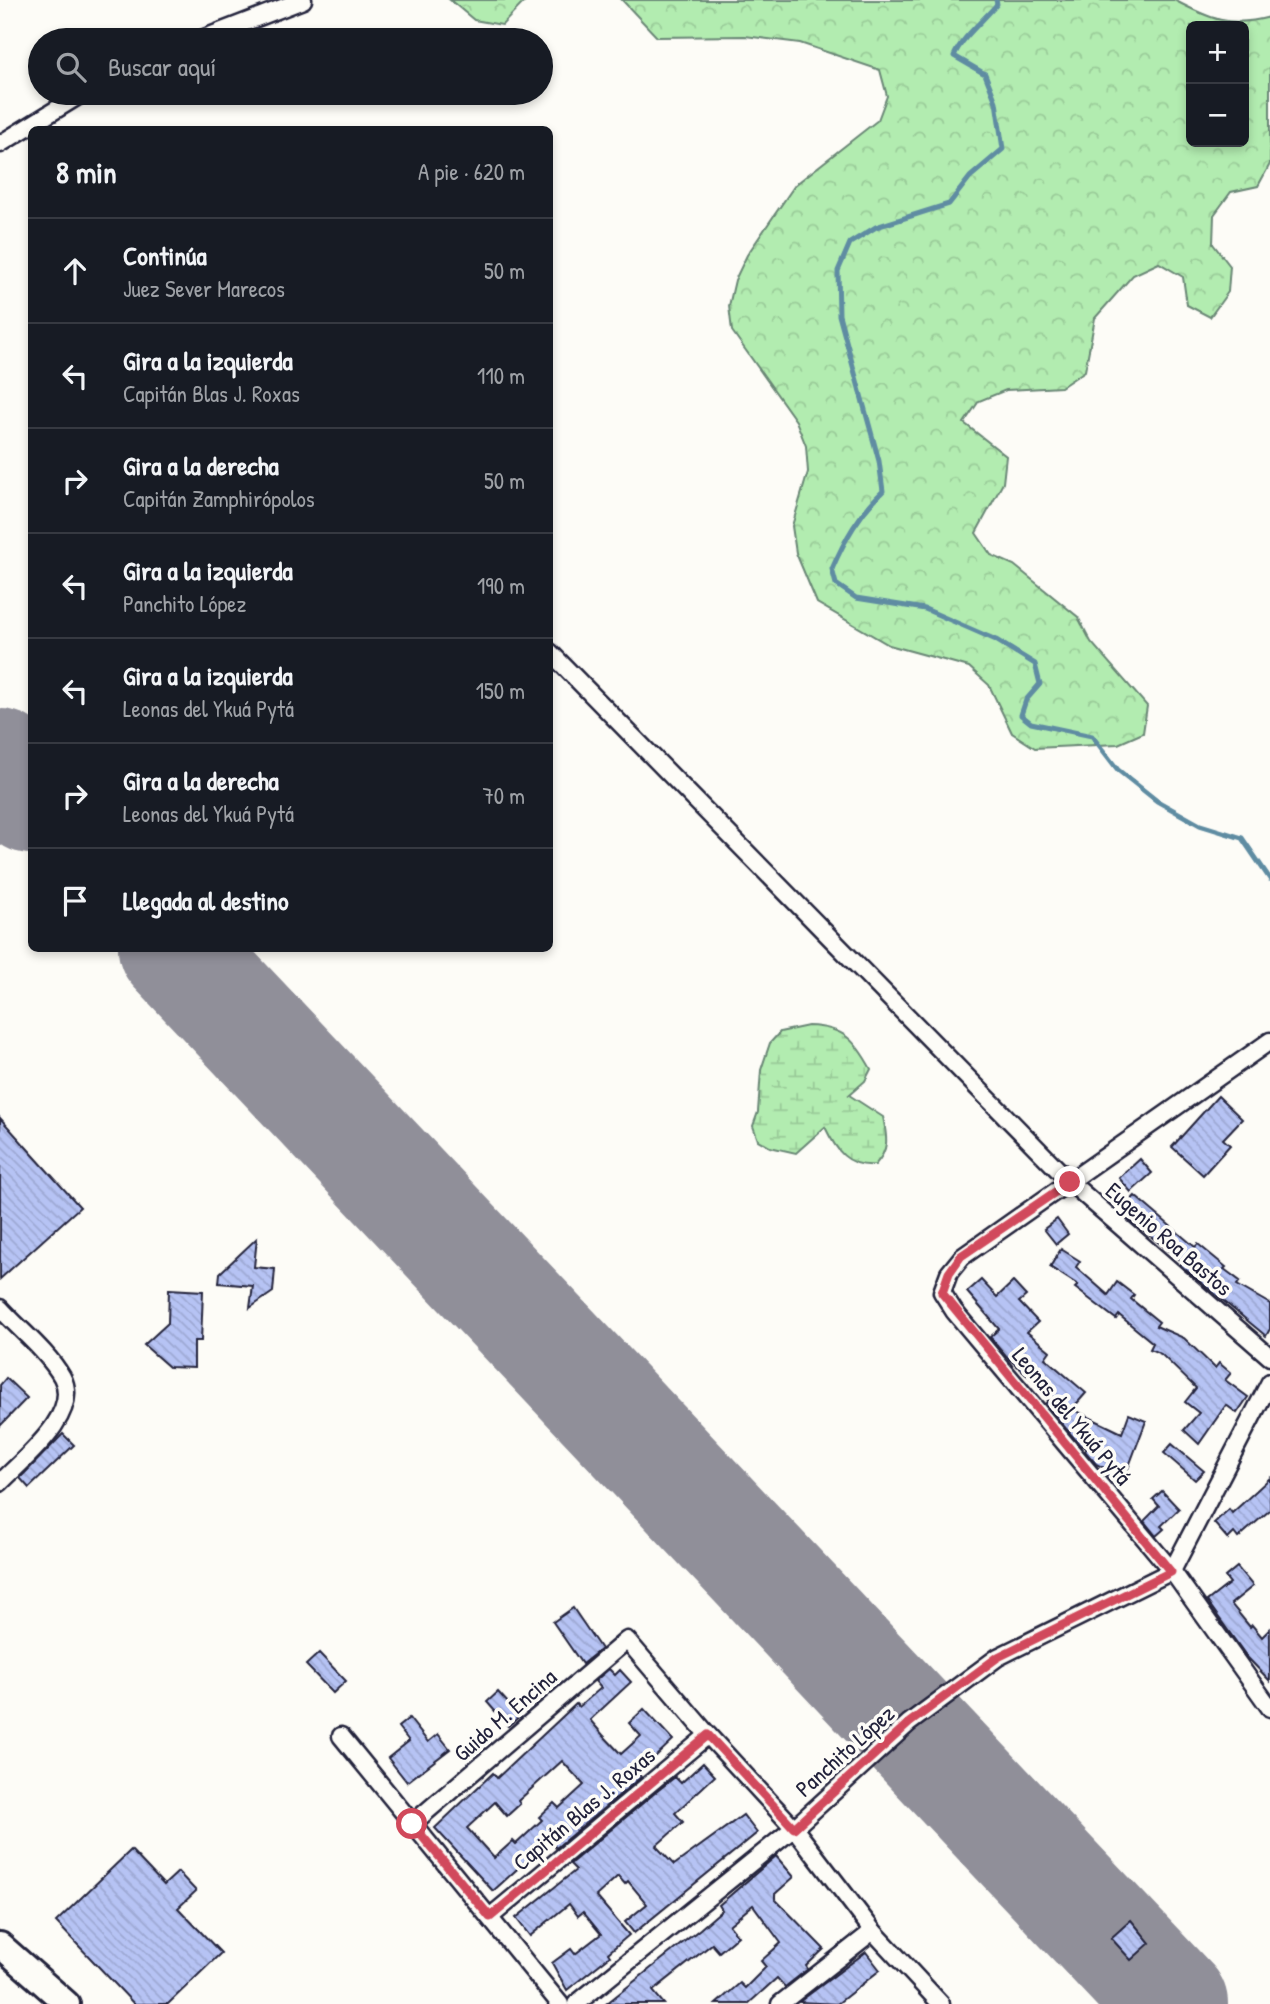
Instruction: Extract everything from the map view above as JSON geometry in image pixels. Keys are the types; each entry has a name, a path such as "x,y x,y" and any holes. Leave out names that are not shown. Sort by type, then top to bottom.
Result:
{"main road":[{"path":"0,1945 67,2004"}],"street":[{"path":"230,28 303,0"},
{"path":"34,126 65,105"},
{"path":"0,144 28,130"},
{"name":"Eugenio Roa Bastos","path":"553,655 1070,1182 1270,1357"},
{"path":"1070,1182 1270,1041"},
{"name":"Leonas del Ykuá Pytá","path":"1070,1182 961,1256 949,1273 942,1293 1171,1572 1270,1707"},
{"path":"0,1307 60,1374 64,1383 63,1411 55,1425 0,1483"},
{"path":"1171,1572 1270,1382"},
{"name":"Panchito López","path":"576,2004 794,1828 909,1723 998,1657 1171,1572"},
{"name":"Guido M. Encina","path":"412,1824 627,1640 708,1735"},
{"path":"708,1735 794,1828 873,1931 940,2004"},
{"name":"Capitán Blas J. Roxas","path":"490,1917 708,1735"},
{"path":"341,1736 560,2004"},
{"path":"780,2004 873,1931"}],"green space":[{"path":"450,0 526,0 502,25 474,20"},
{"path":"622,0 1174,0 1209,17 1231,21 1186,21 1186,147 1249,147 1249,21 1270,17 1270,164 1258,186 1231,192 1214,215 1213,244 1230,266 1228,292 1210,317 1187,305 1183,277 1159,263 1133,275 1095,318 1085,371 1061,387 1006,390 979,401 964,423 1006,456 1003,483 976,533 991,555 1014,565 1078,617 1091,642 1147,706 1143,733 1118,744 1035,748 1012,733 989,685 969,667 889,645 817,603 796,553 792,526 808,472 806,446 796,421 732,331 729,306 735,280 747,255 795,185 878,120 887,96 880,70 800,43 745,36 657,37"},
{"path":"808,1026 840,1032 854,1043 871,1069 865,1081 849,1095 883,1117 885,1148 875,1165 850,1160 838,1150 825,1127 796,1153 770,1147 758,1140 753,1126 758,1112 761,1070 770,1043 780,1032"}],"building":[{"path":"1218,1096 1242,1119 1223,1139 1230,1145 1203,1175 1172,1147"},
{"path":"0,1118 80,1207 0,1279"},
{"path":"1140,1159 1152,1173 1131,1192 1119,1178"},
{"path":"1135,1196 1195,1247 1198,1244 1226,1267 1224,1269 1240,1281 1237,1285 1270,1304 1270,1329 1266,1336 1180,1265 1183,1262 1120,1212"},
{"path":"1057,1219 1068,1234 1056,1244 1044,1229"},
{"path":"257,1238 254,1267 275,1269 273,1292 250,1308 253,1286 219,1283 220,1273"},
{"path":"1061,1249 1080,1261 1076,1267 1108,1295 1117,1282 1134,1295 1131,1299 1159,1322 1156,1326 1184,1338 1215,1368 1219,1363 1231,1373 1225,1380 1248,1397 1237,1413 1226,1405 1199,1444 1184,1430 1199,1413 1185,1402 1196,1388 1161,1354 1150,1349 1153,1343 1119,1315 1116,1319 1075,1288 1078,1285 1050,1267"},
{"path":"981,1280 997,1297 1013,1282 1026,1296 1019,1302 1038,1322 1027,1332 1050,1351 1045,1358 1086,1393 1072,1409 1122,1433 1129,1414 1146,1421 1123,1482 1106,1475 1108,1470 1096,1464 1085,1451 1087,1448 1080,1445 1045,1404 1052,1396 1009,1359 990,1337 999,1329 967,1292"},
{"path":"169,1289 203,1291 201,1341 194,1341 194,1368 169,1367 144,1345 168,1323"},
{"path":"6,1378 27,1398 0,1426 0,1385"},
{"path":"63,1434 74,1445 29,1488 20,1478"},
{"path":"1172,1444 1204,1471 1195,1480 1164,1453"},
{"path":"1270,1478 1270,1510 1238,1538 1234,1533 1228,1539 1214,1523 1229,1509 1232,1513"},
{"path":"1162,1491 1179,1509 1161,1526 1164,1529 1156,1536 1144,1521 1159,1506 1153,1499"},
{"path":"1237,1567 1253,1586 1231,1604 1262,1637 1270,1629 1270,1681 1247,1657 1207,1601 1230,1583 1225,1577"},
{"path":"573,1608 601,1649 582,1664 553,1622"},
{"path":"319,1653 346,1681 333,1693 306,1665"},
{"path":"609,1669 615,1675 620,1670 631,1682 590,1720 621,1754 641,1736 629,1723 644,1709 673,1740 638,1773 641,1777 556,1848 551,1842 538,1854 536,1852 493,1891 435,1828 493,1773 497,1778 576,1704 579,1707 601,1688 595,1681","holes":["562,1761 584,1785 559,1808 554,1803 539,1817 542,1820 516,1844 513,1841 494,1858 467,1828 495,1802 507,1816 520,1804 518,1801"]},
{"path":"498,1692 520,1716 508,1726 487,1702"},
{"path":"409,1718 428,1742 438,1734 450,1749 407,1782 388,1758 409,1741 398,1727"},
{"path":"703,1763 715,1776 675,1813 683,1822 656,1846 674,1865 743,1815 757,1833 634,1933 625,1922 647,1904 628,1881 625,1884 618,1876 596,1896 629,1935 608,1953 610,1956 567,1990 552,1963 571,1949 575,1954 601,1934 583,1912 578,1916 569,1904 530,1936 516,1918 576,1870 570,1864 656,1792 675,1777 681,1783"},
{"path":"131,1850 164,1885 178,1872 196,1891 178,1908 221,1953 168,2004 134,2004 56,1922"},
{"path":"776,1856 794,1877 775,1894 775,1899 824,1949 806,1966 808,1969 785,1987 777,1978 748,2004 716,2004 740,1983 745,1988 766,1967 761,1961 781,1943 753,1905 729,1925 738,1936 719,1952 712,1944 653,1991 664,2004 606,2004 722,1910 719,1905"},
{"path":"1131,1920 1150,1943 1131,1960 1111,1938"},
{"path":"866,1952 880,1970 837,2004 799,2002"}],"waterway":[{"path":"996,0 997,4 968,35 954,56 985,74 996,102 1003,149 970,177 949,204 876,227 850,243 838,271 839,315 879,461 883,491 853,527 842,547 832,569 836,584 856,598 925,609 996,640 1035,664 1040,684 1026,700 1021,715 1031,723 1092,736 1118,770 1157,801 1200,825 1242,838 1270,879"}],"runway":[{"path":"0,765 28,794"},
{"path":"178,952 1172,2004"}],"route":[{"path":"412,1824 490,1917 708,1735 794,1828 909,1723 998,1657 1171,1572 954,1311 942,1293 949,1273 961,1256 1070,1182"}]}
